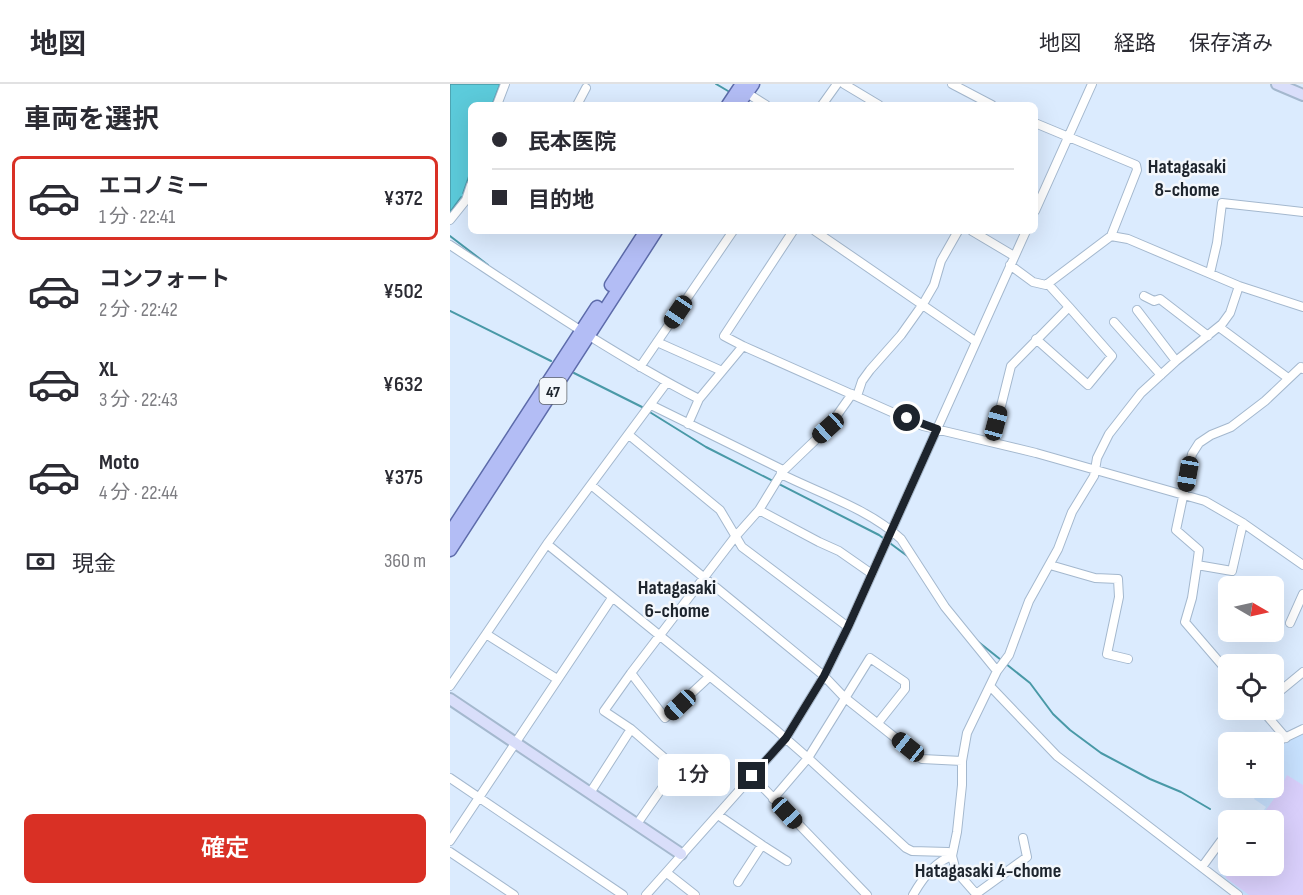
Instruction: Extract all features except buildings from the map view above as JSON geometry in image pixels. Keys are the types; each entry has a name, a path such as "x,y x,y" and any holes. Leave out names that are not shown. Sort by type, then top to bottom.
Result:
{"main road":[{"path":"731,102 747,87"},
{"path":"740,102 747,87"},
{"name":"47","path":"450,550 644,234"},
{"name":"47","path":"450,533 654,234"}],"street":[{"path":"498,102 505,84"},
{"path":"844,84 874,102"},
{"path":"952,84 986,102"},
{"path":"1038,204 1092,84"},
{"path":"1277,84 1303,95"},
{"path":"824,102 835,85"},
{"path":"747,87 763,102"},
{"path":"579,102 586,88"},
{"path":"1010,265 1033,282 1040,285 1048,284 1111,236 1137,170 1136,165 1038,124"},
{"path":"450,220 463,204 468,192"},
{"path":"1210,273 1217,243 1222,203 1303,212"},
{"path":"640,368 731,234"},
{"path":"791,234 724,336 923,426 1094,469 1205,501 1243,523 1303,565"},
{"path":"819,234 975,341"},
{"path":"637,824 676,768 631,729 604,711 735,537 759,510 782,472 828,428 855,395 870,370 913,320 934,285 941,261 956,234"},
{"path":"977,234 1014,256"},
{"path":"646,895 786,738 824,676 1025,234"},
{"path":"1111,236 1128,239 1239,286 1303,307"},
{"path":"450,245 584,334 640,368 699,399"},
{"path":"1036,339 1088,385 1112,356 1048,284"},
{"path":"1023,838 1027,856 976,895 956,872 952,856 967,733 997,671 1009,655 1029,601 1059,549 1072,512 1094,476 1096,458 1109,434 1141,393 1176,360 1219,327 1230,313 1239,286"},
{"path":"1144,296 1154,301 1160,299 1208,336"},
{"path":"992,442 1011,366 1069,307"},
{"path":"1137,309 1176,360"},
{"path":"1114,322 1161,375"},
{"path":"1219,327 1288,378"},
{"path":"657,342 722,371"},
{"path":"688,424 699,399 743,346"},
{"path":"1218,660 1185,622 1192,598 1198,550 1176,530 1192,454 1199,443 1210,435 1231,427 1265,401 1288,378 1301,368 1303,369"},
{"path":"450,686 547,544 667,382"},
{"path":"651,405 866,514 892,530 901,538 945,608 997,671"},
{"path":"629,435 720,510 742,547 848,627"},
{"path":"591,484 824,676 844,697 922,759 962,761"},
{"path":"759,510 839,551 872,574"},
{"path":"1197,565 1232,571 1243,523"},
{"path":"547,544 786,738 906,848 912,851 948,852 952,856"},
{"path":"1050,564 1095,578 1118,579 1119,597 1107,654 1128,659"},
{"path":"1290,623 1303,594"},
{"path":"450,840 612,598"},
{"path":"486,634 557,680"},
{"path":"774,799 808,758 870,658 905,682 905,689 878,723"},
{"path":"1284,688 1303,672"},
{"path":"631,673 665,718 709,677"},
{"path":"990,686 1057,756 1238,895"},
{"path":"450,699 681,855"},
{"path":"1271,720 1286,738 1303,729"},
{"path":"590,793 631,729"},
{"path":"752,776 867,895"},
{"path":"450,778 623,895"},
{"path":"718,815 787,861"},
{"path":"738,882 762,845"},
{"path":"1202,867 1218,845"},
{"path":"450,852 514,895"},
{"path":"913,895 933,868 945,858 952,856"},
{"path":"667,873 695,895"},
{"path":"1220,895 1227,886"}],"shaded area":[{"path":"1303,733 1303,895 1244,895 1219,876 1284,876 1284,810 1264,810 1266,807 1254,799 1284,798 1284,743"},
{"path":"1287,775 1303,785 1303,895 1249,895 1226,876 1284,876 1284,810 1266,810 1274,798 1284,798 1284,781"}],"water":[{"path":"450,84 500,84 493,102 468,102 468,179 463,193 466,194 450,212"}],"waterway":[{"path":"716,84 728,91"},
{"path":"450,236 488,265"},
{"path":"450,311 551,361"},
{"path":"574,373 644,408"},
{"path":"648,411 706,447 879,535 910,558"},
{"path":"976,640 1030,683 1053,714 1101,753 1150,779 1181,792 1210,809"}],"district":[{"name":"Hatagasaki 8-chome","path":"1187,178"},
{"name":"Hatagasaki 6-chome","path":"677,598"},
{"name":"Hatagasaki 4-chome","path":"988,870"}],"route":[{"path":"752,776 786,738 824,676 937,429 923,426 907,418"}]}
